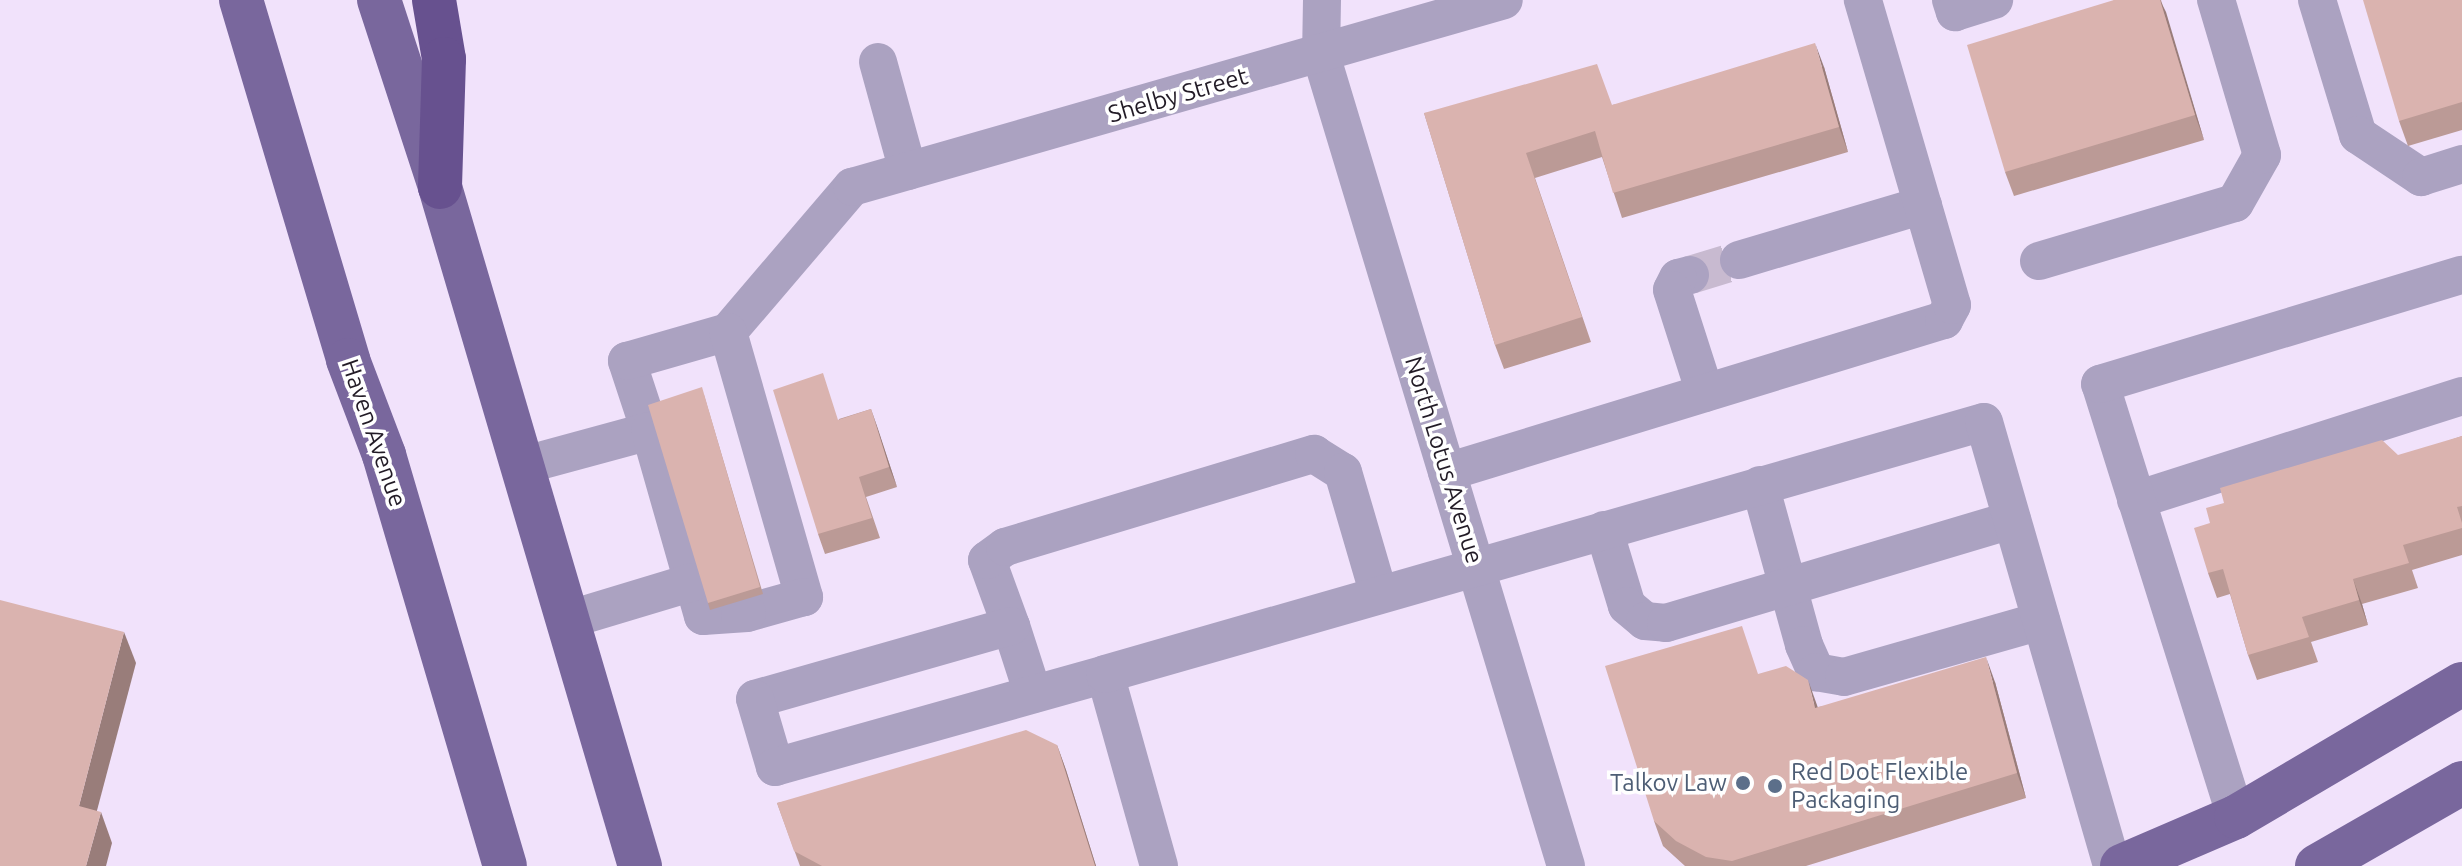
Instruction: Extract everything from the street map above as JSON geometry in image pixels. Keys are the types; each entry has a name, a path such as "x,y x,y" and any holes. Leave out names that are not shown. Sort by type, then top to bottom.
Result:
{"highway":[{"path":"434,0 444,59 440,187"}],"main road":[{"name":"Haven Avenue","path":"241,0 348,360 384,455 505,866"},
{"path":"379,0 440,187 640,866"},
{"path":"2122,866 2236,817 2462,684"},
{"path":"2317,866 2462,783"}],"street":[{"name":"North Lotus Avenue","path":"1322,0 1321,55 1566,866"},
{"name":"Shelby Street","path":"728,332 852,187 1321,55 1504,0"},
{"path":"1447,472 1944,320 1952,305 1863,0"},
{"path":"1951,0 1955,12 1994,0"},
{"path":"2039,261 2235,203 2262,155 2216,0"},
{"path":"2317,0 2358,135 2421,177 2462,164"},
{"path":"878,62 908,171"},
{"path":"1739,260 1923,205"},
{"path":"1690,275 1678,278 1672,290 1705,393"},
{"path":"2236,817 2100,384 2462,275"},
{"path":"728,332 804,597 747,613 703,616 650,431 627,361 728,332"},
{"path":"2136,500 2462,396"},
{"path":"1011,626 755,699 775,767 1984,422 2112,866"},
{"path":"521,466 650,431"},
{"path":"1033,694 987,560 1005,547 1314,454 1343,472 1379,595"},
{"path":"1760,485 1788,588 1816,672 1844,677 2041,621"},
{"path":"1604,530 1627,606 1645,621 1666,623 2012,520"},
{"path":"567,620 693,582"},
{"path":"1105,674 1159,866"}],"building":[{"path":"2114,0 2160,0 2195,115 2005,172 1967,45"},
{"path":"2363,0 2462,0 2462,102 2399,121"},
{"path":"1815,43 1839,127 1613,193 1595,131 1526,153 1582,317 1495,345 1424,113 1597,64 1612,105"},
{"path":"823,373 838,420 871,409 889,467 859,477 872,518 818,534 773,390"},
{"path":"702,387 760,587 708,603 648,405"},
{"path":"2462,436 2462,506 2457,507 2462,528 2403,545 2409,563 2353,579 2359,600 2302,617 2309,637 2248,655 2223,569 2208,573 2194,528 2210,523 2206,508 2224,503 2220,488 2382,440 2398,455"},
{"path":"0,600 124,632 79,806 101,812 86,866 0,866"},
{"path":"1742,626 1758,674 1786,666 1808,680 1815,708 1986,657 2017,773 1732,861 1706,857 1676,841 1654,821 1605,666"},
{"path":"1026,730 1057,745 1095,866 822,866 794,851 777,803"}],"tunnel":[{"path":"1690,275 1739,260"}],"place":[{"name":"Talkov Law","path":"1743,783"},
{"name":"Red Dot Flexible Packaging","path":"1775,786"}]}
